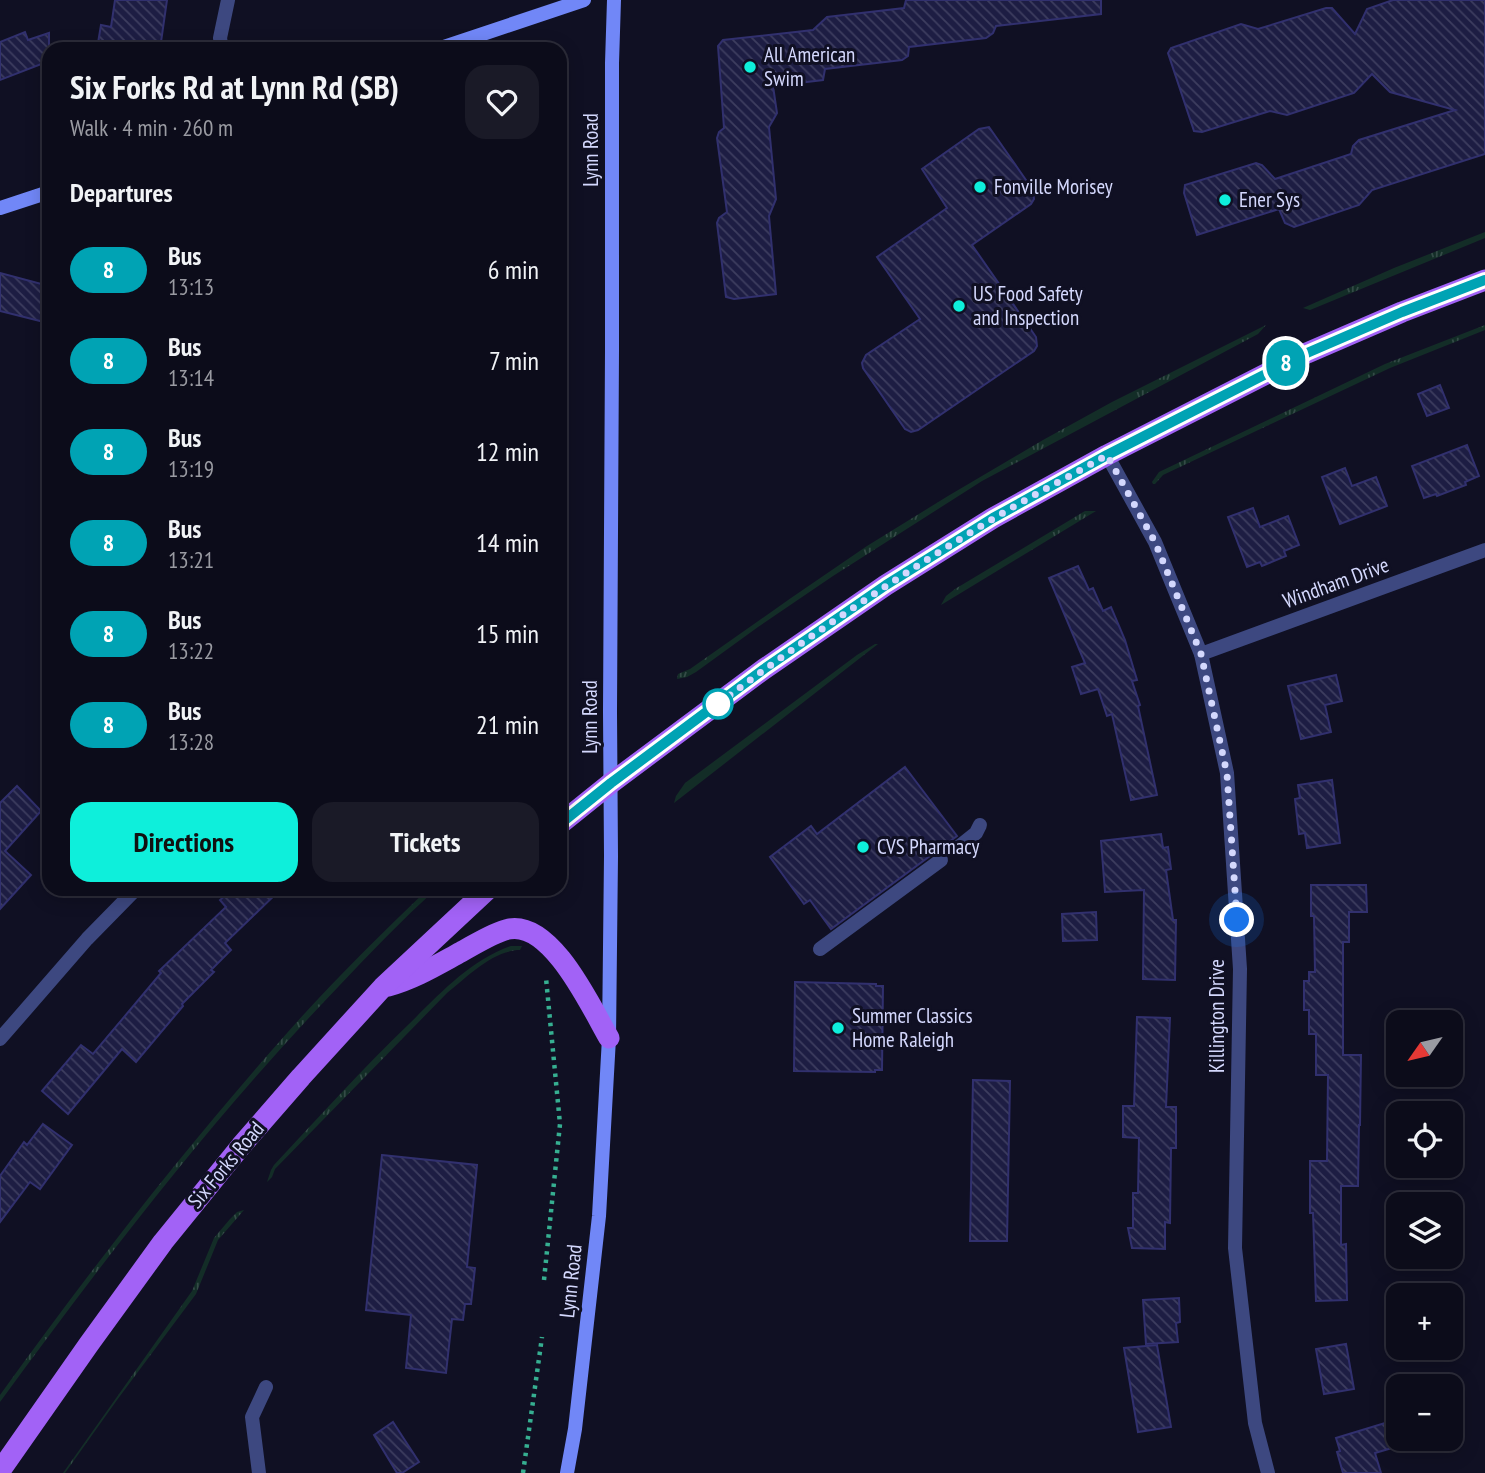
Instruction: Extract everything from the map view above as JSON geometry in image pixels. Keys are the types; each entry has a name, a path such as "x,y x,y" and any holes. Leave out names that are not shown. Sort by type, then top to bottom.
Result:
{"main road":[{"path":"459,42 584,0"},
{"name":"Lynn Road","path":"567,1473 575,1429 599,1216 609,1038 614,0"},
{"path":"0,208 42,194"},
{"path":"567,818 764,669 886,585 993,518 1107,455 1307,353 1485,280"},
{"name":"Six Forks Road","path":"0,1471 171,1232 241,1146 383,987 480,896"},
{"path":"383,987 421,974 489,937 509,929 523,929 547,943 568,968 609,1038"}],"street":[{"path":"221,42 229,0"},
{"name":"Killington Drive","path":"1107,455 1155,542 1201,654 1227,774 1240,969 1235,1248 1255,1423 1268,1473"},
{"name":"Windham Drive","path":"1201,654 1485,550"},
{"path":"956,849 976,833 980,825"},
{"path":"820,949 941,860"},
{"path":"0,1039 87,939 129,896"},
{"path":"259,1473 252,1417 266,1387"}],"path":[{"path":"544,1280 560,1124 546,977"},
{"path":"523,1473 542,1337"}],"green space":[{"path":"1485,232 1485,238 1310,310 1303,308 1394,268"},
{"path":"1266,325 1258,334 982,481 833,576 696,672 677,679 678,674 690,669 867,546 948,496 1112,402"},
{"path":"1485,325 1485,330 1390,368 1163,475 1155,484 1152,482 1159,472 1385,364"},
{"path":"1085,511 1096,511 941,605 946,596 955,589"},
{"path":"878,644 674,803 685,783"},
{"path":"421,896 429,896 374,949 248,1085 162,1188 0,1402 0,1395 67,1304 206,1127 315,1002"},
{"path":"511,946 522,946 520,950 490,959 447,993 275,1169 267,1182 274,1165 432,1001 468,969"},
{"path":"244,1210 218,1240 196,1294 63,1473 192,1291 214,1238 237,1212"}],"building":[{"path":"115,0 167,0 161,42 98,42 101,25 111,27"},
{"path":"906,0 1101,0 1101,14 996,26 993,33 986,38 909,47 908,56 902,60 825,69 823,80 773,86 777,113 769,127 776,199 769,216 776,294 734,299 726,297 717,223 727,212 717,138 724,128 718,46 723,40 813,30 827,17 904,8"},
{"path":"1393,0 1485,0 1485,154 1372,190 1359,205 1294,227 1285,223 1279,209 1197,235 1184,193 1185,185 1256,163 1262,165 1275,179 1351,154 1353,146 1359,140 1455,110 1390,92 1372,74 1354,93 1287,115 1270,111 1202,132 1194,131 1168,53 1171,48 1241,24 1258,29 1326,8 1332,8 1355,34 1367,9"},
{"path":"25,32 28,40 49,33 49,42 42,42 42,64 0,80 0,42"},
{"path":"989,127 1033,190 1034,199 1031,204 972,245 1036,337 1037,346 1034,351 918,430 911,432 905,429 862,363 866,355 920,319 877,257 947,208 922,169 979,129"},
{"path":"0,273 42,284 42,322 0,311"},
{"path":"1440,385 1449,408 1427,416 1418,394"},
{"path":"1467,445 1479,476 1465,482 1466,485 1424,498 1412,466"},
{"path":"1345,468 1352,486 1376,477 1387,506 1340,524 1322,477"},
{"path":"1253,508 1260,527 1288,516 1299,545 1284,551 1286,556 1262,566 1260,562 1247,567 1228,517"},
{"path":"1078,566 1089,590 1093,588 1103,611 1111,607 1125,640 1137,680 1132,681 1140,705 1138,706 1157,795 1131,800 1112,714 1107,716 1098,689 1081,694 1072,667 1085,663 1049,578"},
{"path":"1336,675 1342,701 1325,705 1331,732 1301,739 1288,686"},
{"name":"CVS Pharmacy","path":"905,767 957,836 831,929 810,900 804,904 770,857 811,826 817,834"},
{"path":"1332,780 1340,843 1307,848 1305,833 1299,834 1295,799 1300,798 1298,785"},
{"path":"17,786 41,811 5,851 31,875 0,909 0,803"},
{"path":"1161,834 1163,848 1168,847 1171,869 1166,870 1173,920 1176,920 1175,980 1143,979 1144,890 1105,892 1101,841"},
{"path":"1311,885 1366,885 1367,912 1349,912 1349,942 1343,942 1343,1055 1361,1055 1358,1186 1341,1186 1341,1245 1346,1244 1347,1300 1316,1301 1313,1213 1310,1213 1310,1161 1327,1161 1328,1075 1316,1075 1316,1034 1309,1034 1309,1010 1304,1010 1304,981 1309,981 1309,972 1315,972"},
{"path":"225,896 274,896 225,943 231,950 211,970 214,972 182,1004 136,1062 122,1049 68,1114 42,1091 81,1045 93,1054 161,973 159,971 226,907 220,900"},
{"path":"1096,912 1097,940 1063,941 1062,914"},
{"name":"Summer Classics Home Raleigh","path":"795,982 883,986 882,1070 794,1071"},
{"path":"1137,1017 1170,1018 1166,1107 1176,1107 1176,1148 1171,1148 1170,1223 1165,1222 1165,1249 1132,1248 1128,1228 1133,1228 1133,1193 1138,1193 1139,1138 1123,1137 1123,1106 1134,1106"},
{"path":"973,1080 1010,1081 1007,1241 970,1241"},
{"path":"43,1124 72,1145 40,1189 30,1182 0,1222 0,1176 24,1142 27,1145"},
{"path":"382,1155 477,1165 467,1267 475,1268 471,1304 465,1304 463,1320 452,1319 446,1373 406,1368 411,1315 366,1310"},
{"path":"1179,1298 1180,1322 1176,1323 1178,1342 1146,1344 1143,1300"},
{"path":"1346,1344 1354,1389 1324,1394 1316,1349"},
{"path":"1157,1345 1171,1427 1138,1432 1124,1348"},
{"path":"393,1422 419,1462 402,1473 397,1473 374,1435"},
{"path":"1385,1423 1386,1450 1375,1453 1381,1473 1343,1473 1336,1438"}],"bus line":[{"name":"8","path":"567,818 764,669 886,585 993,518 1107,455 1307,353 1485,280"}],"place":[{"name":"All American Swim","path":"750,67"},
{"name":"Fonville Morisey","path":"980,187"},
{"name":"Ener Sys","path":"1225,200"},
{"name":"US Food Safety and Inspection","path":"959,306"},
{"name":"CVS Pharmacy","path":"863,847"},
{"name":"Summer Classics Home Raleigh","path":"838,1028"}],"route":[{"path":"718,704 709,711 764,669 886,585 993,518 1107,455 1155,542 1201,654 1227,774 1237,920"}]}
